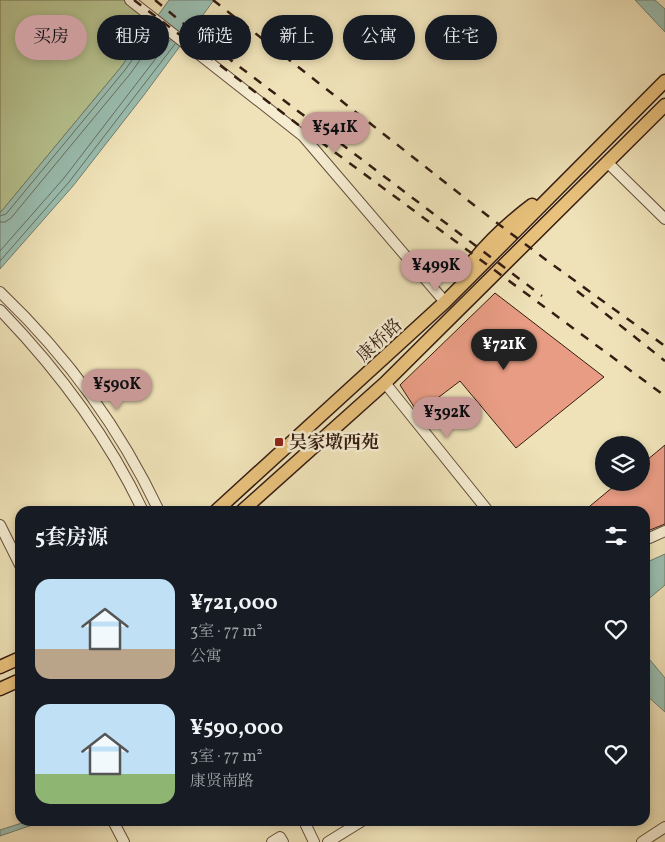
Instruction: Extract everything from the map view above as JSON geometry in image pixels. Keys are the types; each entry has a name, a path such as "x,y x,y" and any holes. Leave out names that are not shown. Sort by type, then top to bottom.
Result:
{"main road":[{"name":"康桥路","path":"221,506 445,302 665,81"},
{"name":"康桥路","path":"248,506 385,384 665,105"},
{"path":"0,668 15,660"},
{"path":"0,689 15,682"}],"street":[{"path":"130,0 303,136 445,302"},
{"path":"607,162 665,219"},
{"path":"0,292 41,333 102,410 134,462 156,506"},
{"path":"0,310 31,342 87,413 122,471 140,506"},
{"path":"385,384 484,506"},
{"path":"0,525 15,555"},
{"path":"650,538 665,531"},
{"path":"116,826 124,842"},
{"path":"306,826 314,842"},
{"path":"328,842 354,826"},
{"path":"642,842 665,827"},
{"path":"272,842 280,837 283,842"}],"green space":[{"path":"0,0 125,0 143,15 97,15 97,60 126,60 0,213"}],"water":[{"path":"169,0 214,0 203,15 179,15 179,48 73,186 0,269 0,213 126,60 169,60 169,15 158,15"},
{"path":"635,0 655,0 665,9 665,32"},
{"path":"665,554 665,585 650,598 650,561"},
{"path":"650,660 665,678 665,712 650,698"},
{"path":"15,825 29,826 0,836 0,830"}],"building":[{"path":"495,293 604,377 516,448 460,381 418,413 400,385"},
{"path":"665,445 665,524 650,530 650,506 590,506 608,491 650,491 650,458"}],"railway":[{"path":"134,0 325,145 665,396"},
{"path":"155,0 191,30 542,296"},
{"path":"213,0 493,220 665,346"},
{"path":"577,291 665,361"}],"place":[{"name":"吴家墩西苑","path":"279,442"}]}
